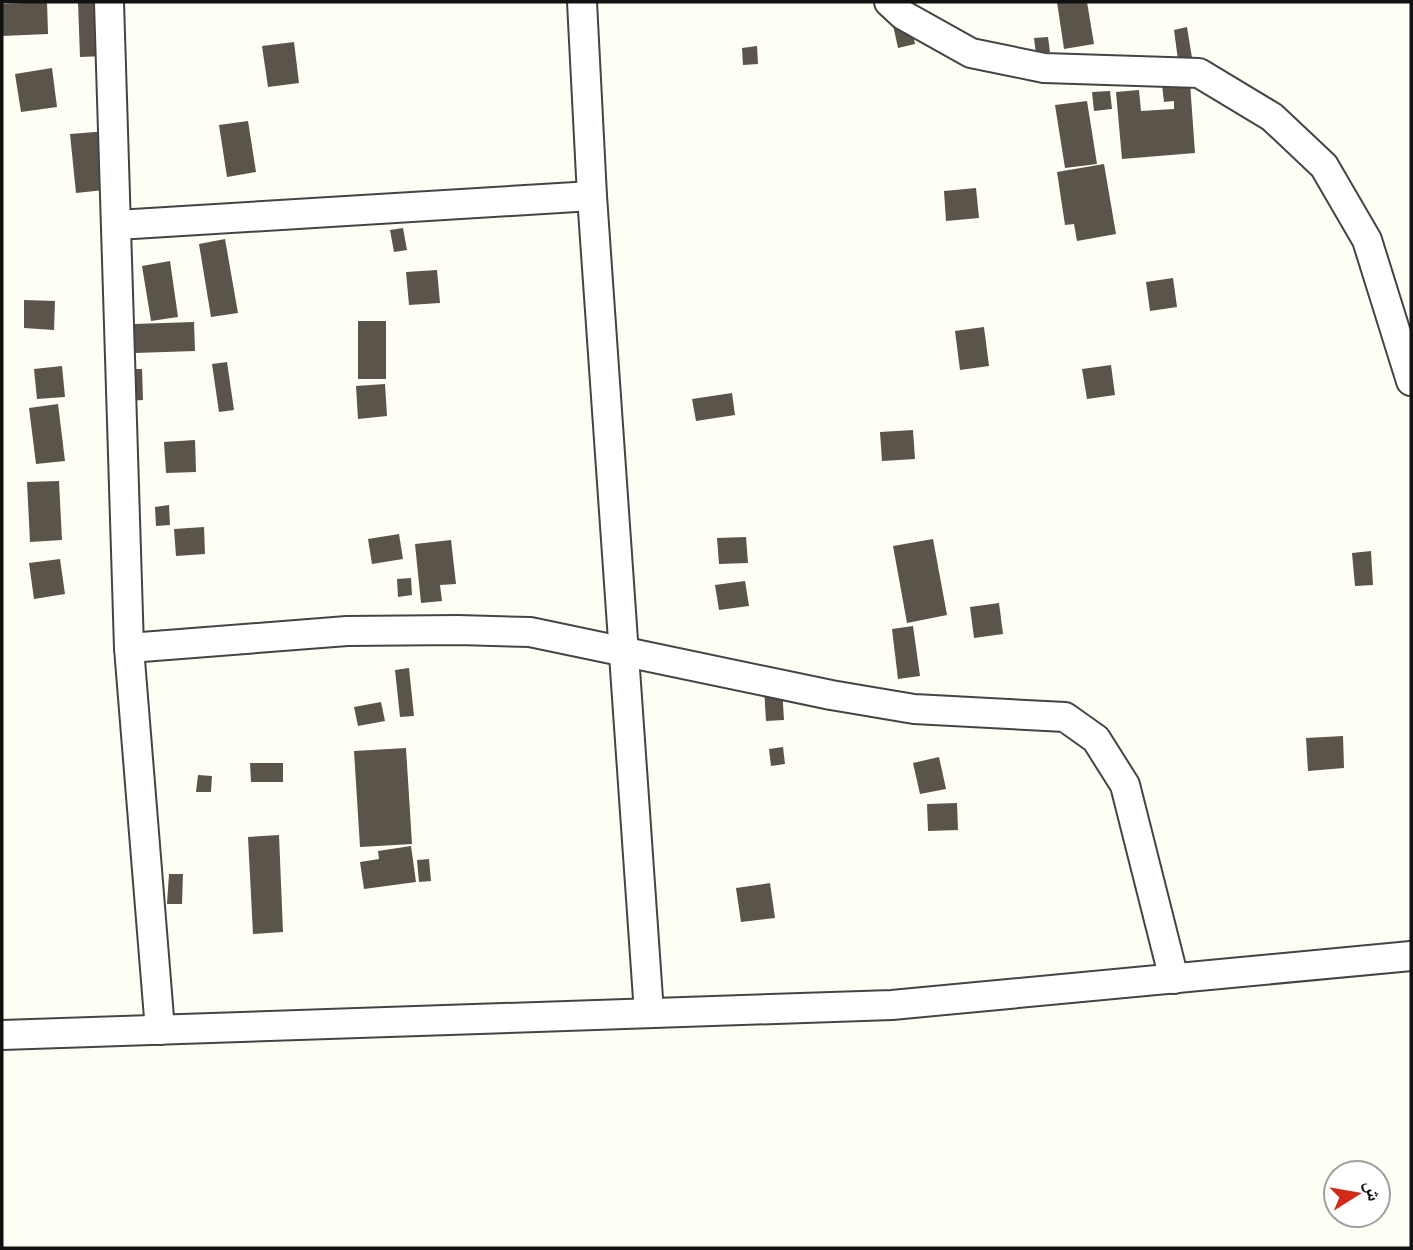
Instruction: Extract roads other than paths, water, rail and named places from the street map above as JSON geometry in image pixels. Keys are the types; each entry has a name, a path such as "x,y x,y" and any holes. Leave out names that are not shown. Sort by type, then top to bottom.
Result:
{"street":[{"path":"109,2 129,648 159,1030"},
{"path":"582,2 592,196 649,1013"},
{"path":"889,2 903,15 971,53 1044,68 1199,74 1272,117 1324,166 1367,240 1411,381"},
{"path":"117,225 592,196"},
{"path":"129,648 347,631 530,632 831,695 914,709 1065,717 1096,739 1125,785 1174,979"},
{"path":"2,1035 892,1005 1411,956"}]}
